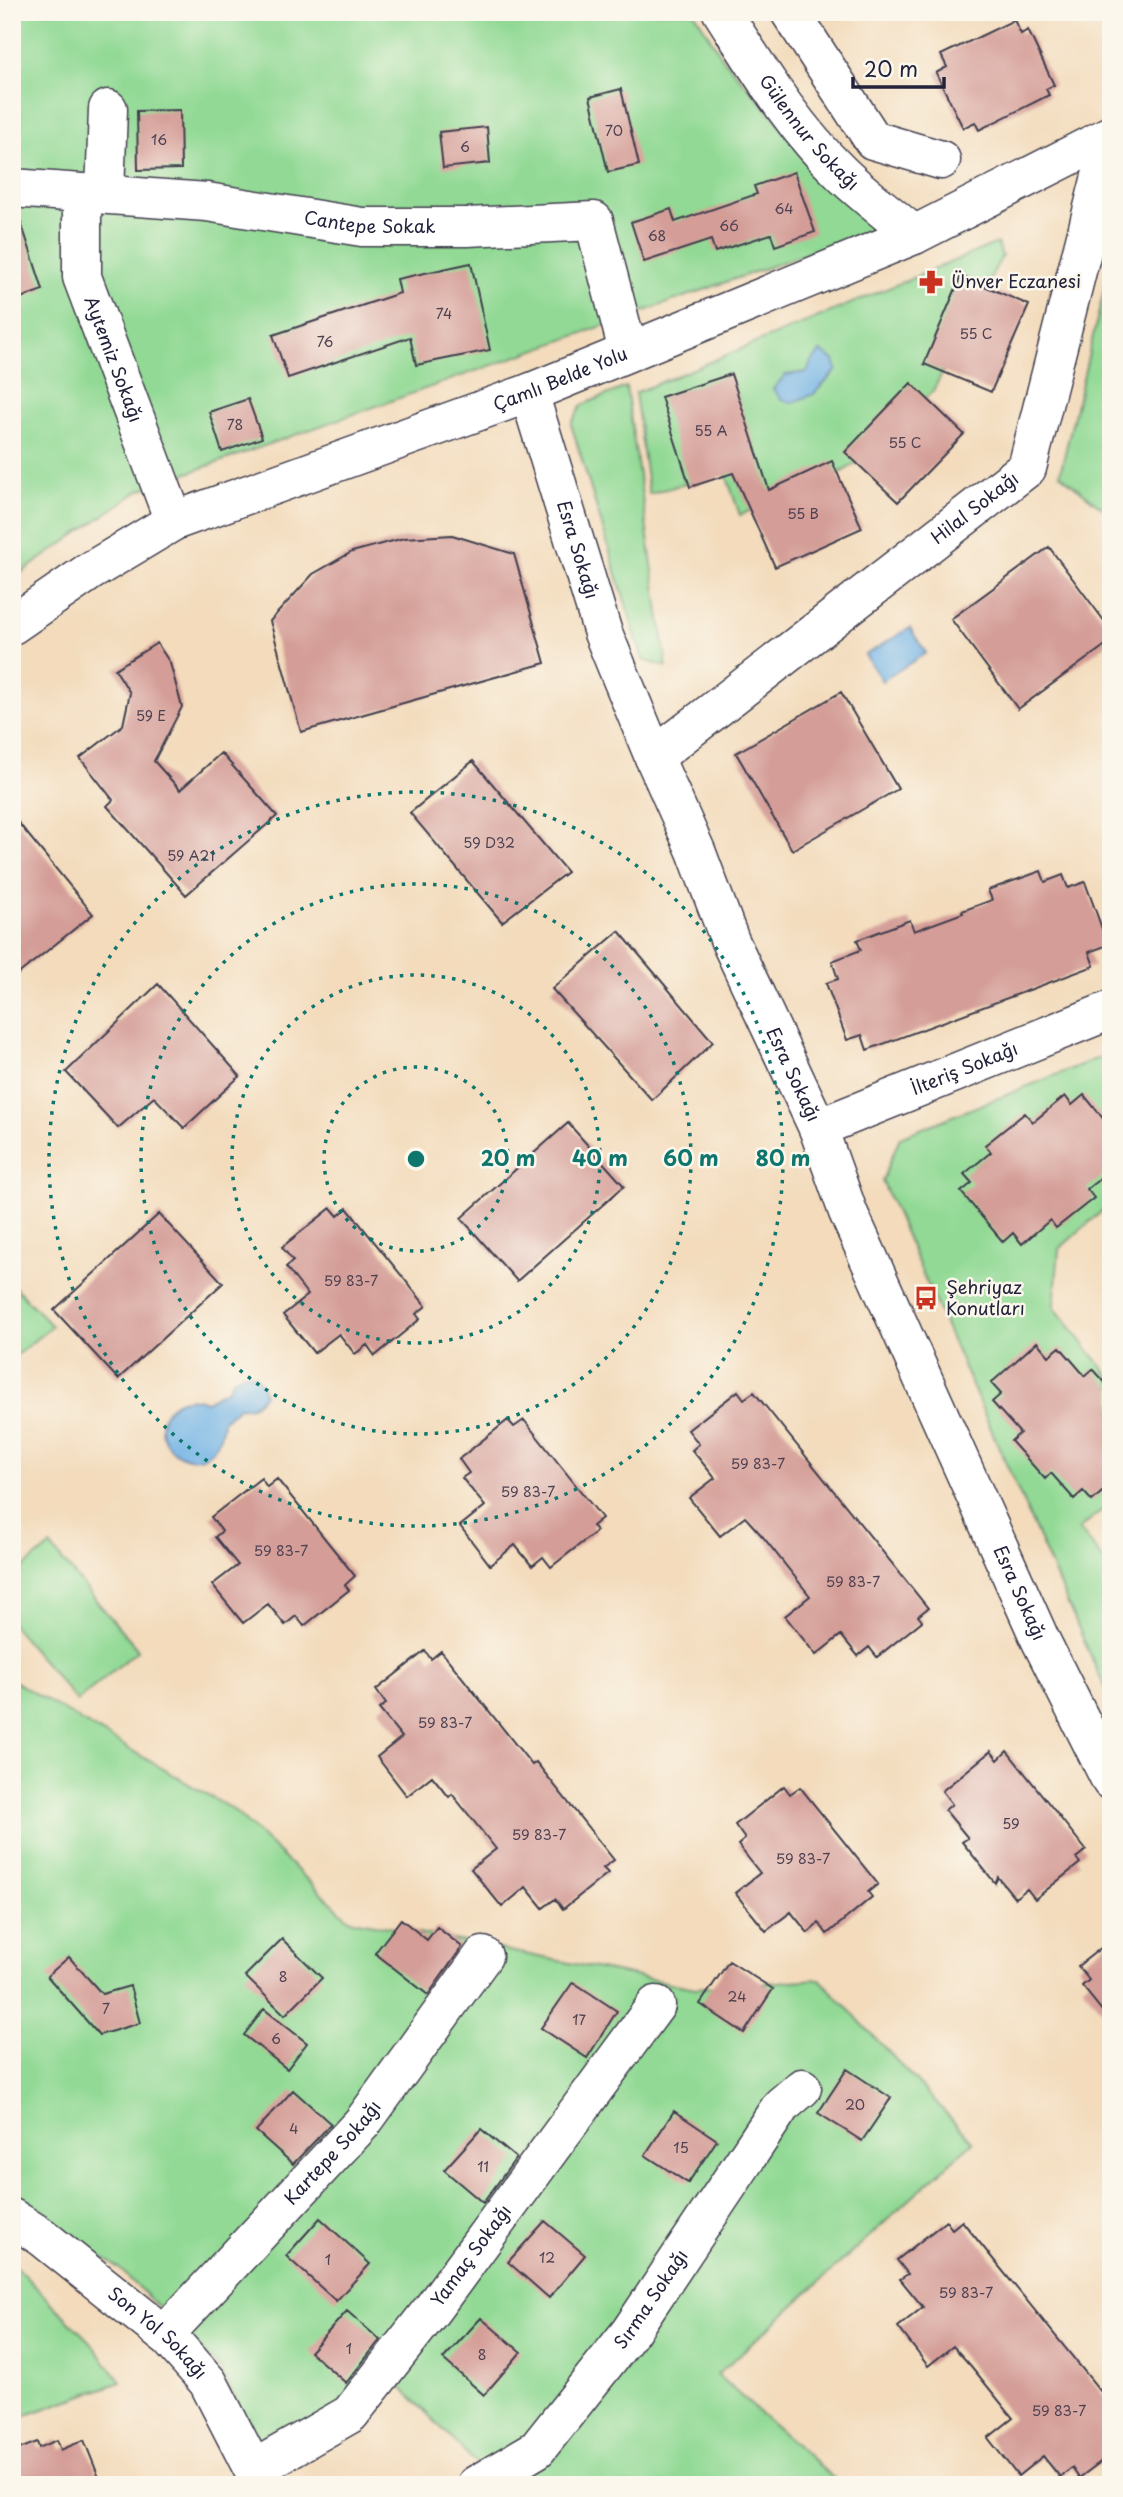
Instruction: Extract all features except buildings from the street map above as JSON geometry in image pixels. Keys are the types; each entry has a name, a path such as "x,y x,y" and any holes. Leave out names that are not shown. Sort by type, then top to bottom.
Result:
{"street":[{"name":"Gülennur Sokağı","path":"722,12 768,84 804,133 841,173 914,235"},
{"path":"790,12 873,140 941,160"},
{"name":"Aytemiz Sokağı","path":"108,109 82,277 174,521"},
{"name":"Çamlı Belde Yolu","path":"12,625 89,572 174,521 529,393 914,235 1111,136"},
{"name":"Hilal Sokağı","path":"654,757 1027,468 1111,136"},
{"name":"Cantepe Sokak","path":"12,188 207,202 362,227 467,227 594,221 628,351"},
{"name":"Esra Sokağı","path":"529,393 603,633 696,850 730,941 818,1128 848,1212 1040,1639 1111,1781"},
{"name":"İlteriş Sokağı","path":"818,1128 1111,1010"},
{"name":"Kartepe Sokağı","path":"165,2334 363,2122 484,1956"},
{"name":"Yamaç Sokağı","path":"257,2477 350,2414 433,2308 656,2006"},
{"name":"Sırma Sokağı","path":"476,2485 537,2449 630,2332 781,2106 802,2088"},
{"name":"Son Yol Sokağı","path":"12,2218 42,2237 165,2334 208,2382 257,2477"}],"green space":[{"path":"12,12 694,12 724,60 873,230 140,490 12,579"},
{"path":"997,243 1002,256 933,391 854,465 832,477 740,515 725,472 649,494 635,393"},
{"path":"1111,261 1111,515 1060,474"},
{"path":"626,387 667,667 643,660 571,424 582,405"},
{"path":"1111,1053 1111,1203 1059,1249 1054,1307 1111,1378 1111,1503 1079,1529 1111,1569 1111,1702 882,1181 900,1137"},
{"path":"12,1284 52,1326 12,1359"},
{"path":"50,1546 138,1650 77,1701 12,1625 12,1577"},
{"path":"12,1680 233,1810 349,1919 695,1988 820,1979 973,2142 717,2375 841,2485 486,2485 481,2468 395,2381 274,2476 220,2369 120,2269 12,2203"},
{"path":"12,2263 91,2343 121,2382 12,2420"}],"water":[{"path":"821,351 834,360 837,370 814,394 791,403 781,399 773,389 785,375 807,372 811,362"},
{"path":"910,628 926,653 882,681 865,655"},
{"path":"245,1373 255,1375 262,1385 264,1395 253,1405 239,1407 223,1420 218,1442 208,1454 195,1458 181,1456 170,1448 162,1436 162,1422 170,1407 187,1399 206,1401 228,1389 233,1379"}],"place":[{"name":"Ünver Eczanesi","path":"931,282"},
{"name":"Şehriyaz Konutları","path":"926,1298"}]}
